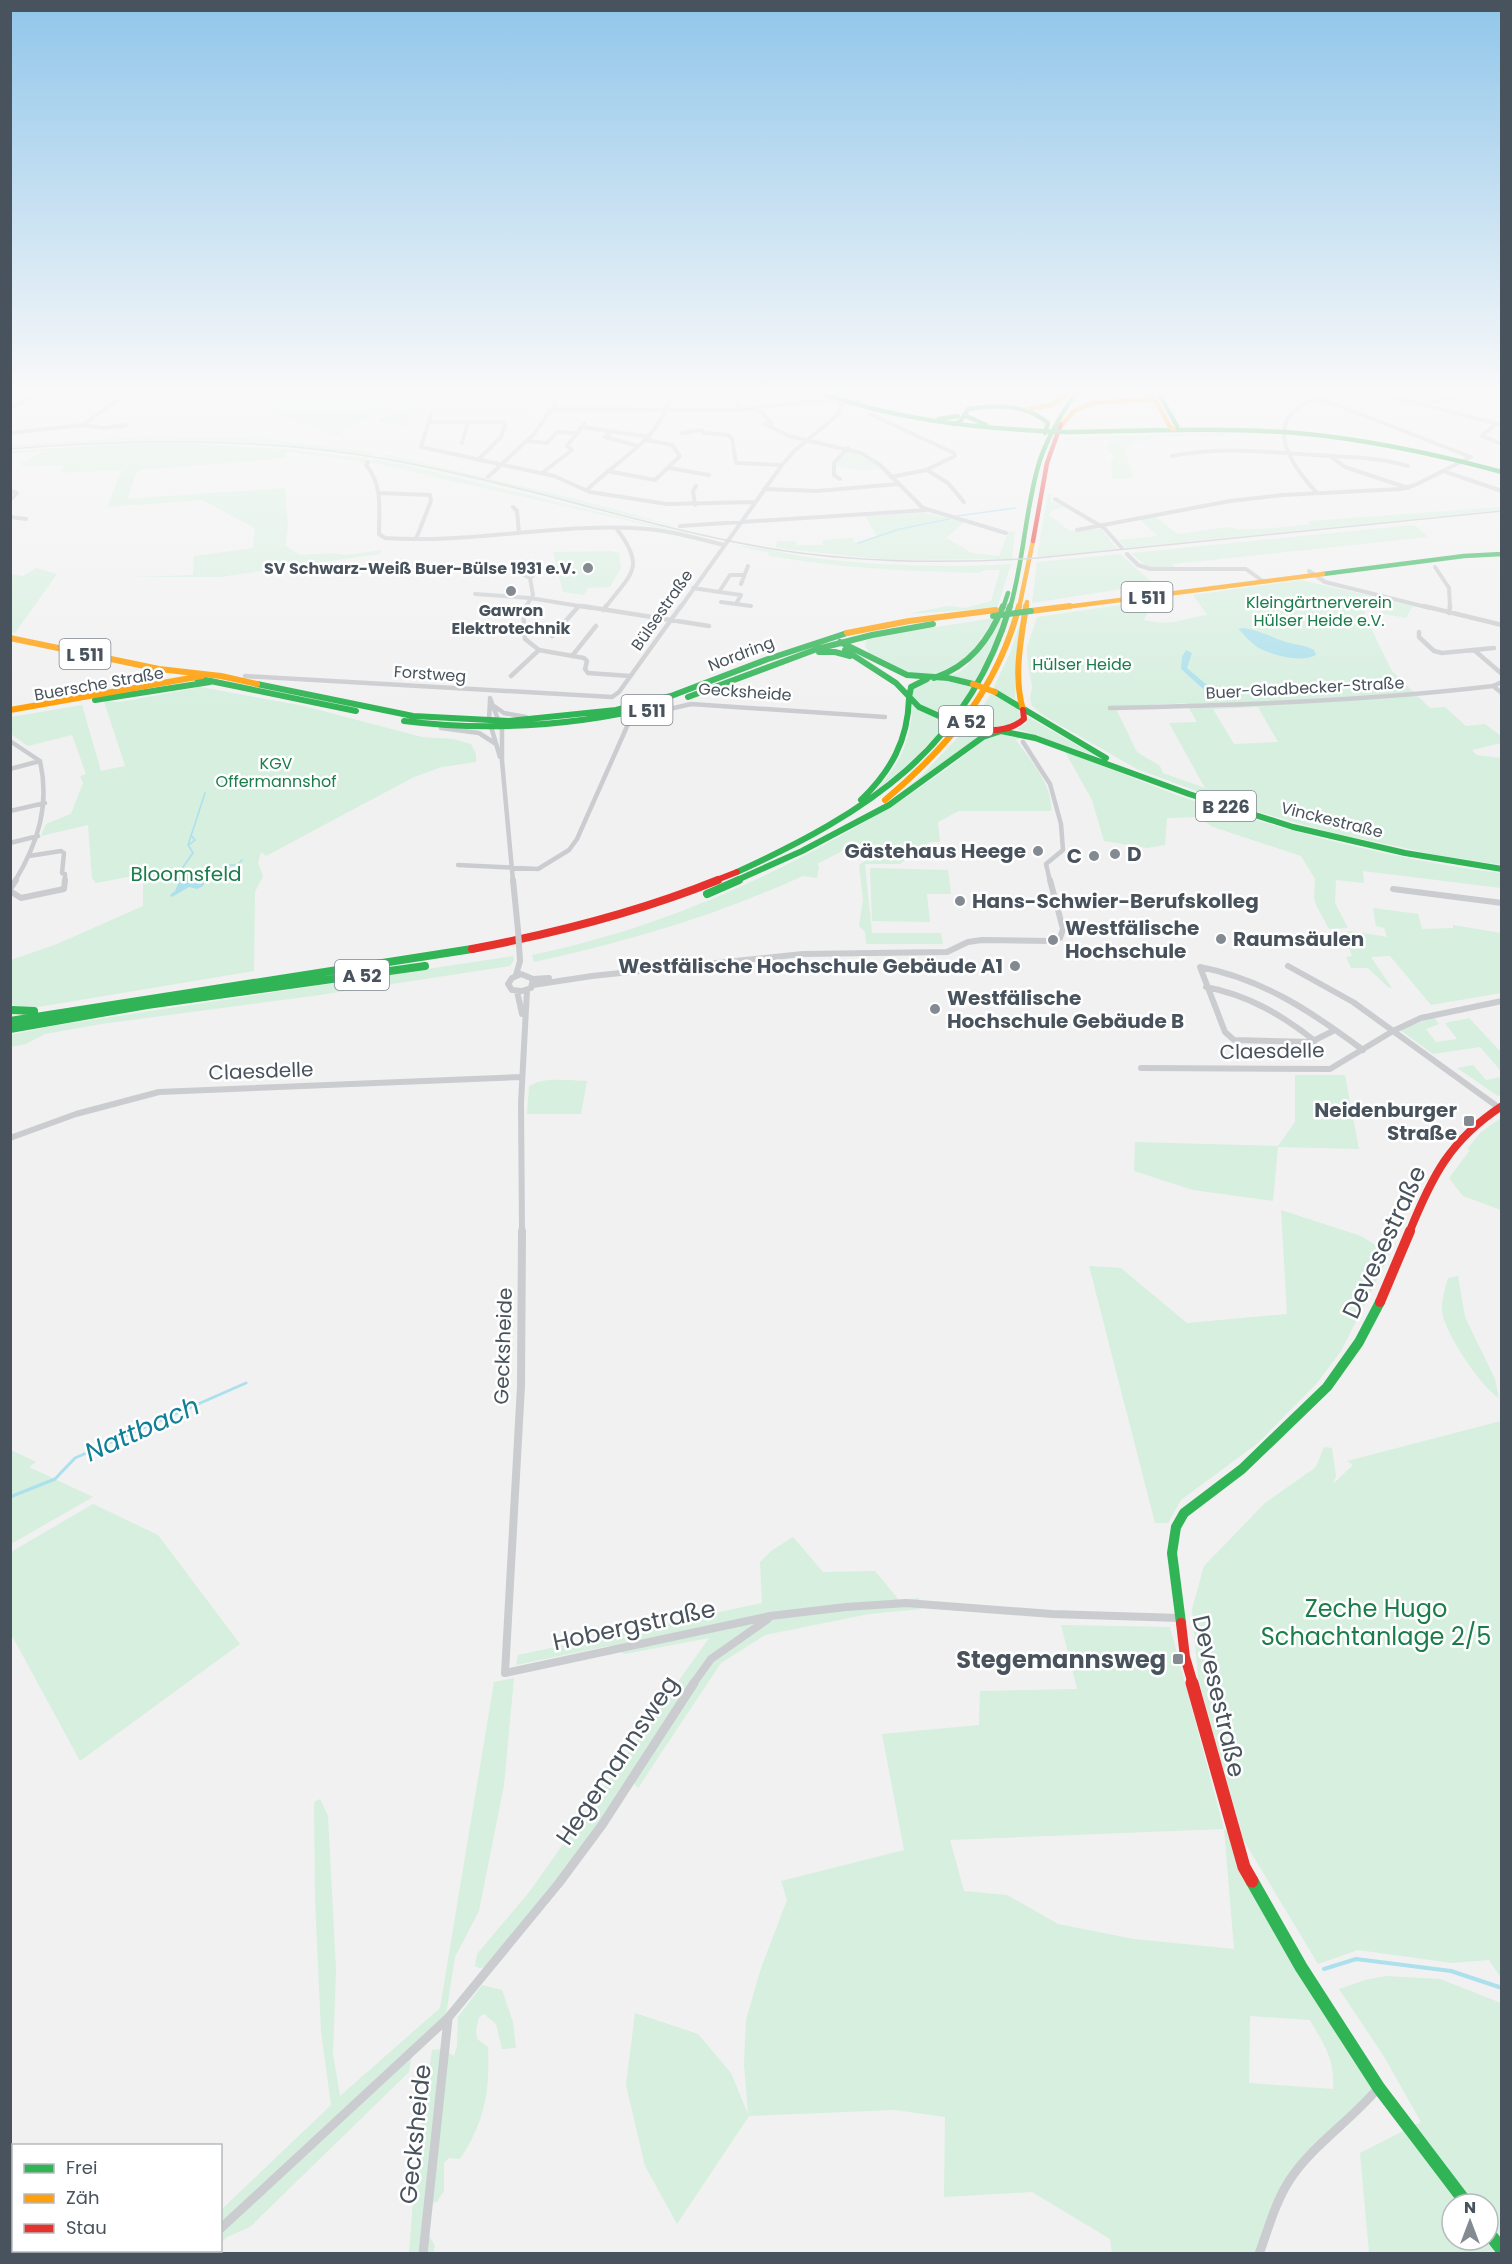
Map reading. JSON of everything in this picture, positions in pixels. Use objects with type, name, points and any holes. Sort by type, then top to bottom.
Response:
[{"type":"main road","name":"A 52","points":[[10,1029],[147,1005],[424,967],[551,942],[633,920],[756,874],[879,804],[947,745],[971,715],[989,687],[1007,646],[1017,615],[1031,500]]},
{"type":"main road","name":"A 52","points":[[1025,555],[1038,500]]},
{"type":"main road","name":"Nordring","points":[[234,682],[413,716],[499,720],[587,714],[651,702],[891,623],[1031,609],[1313,574],[1474,550],[1502,549]]},
{"type":"main road","name":"Nordring","points":[[1313,574],[1333,580],[1464,556],[1502,554]]},
{"type":"main road","points":[[831,830],[881,781],[894,762],[905,742],[909,721],[909,689],[913,685],[957,671],[986,638],[1006,602],[1025,555]]},
{"type":"main road","points":[[831,830],[889,805],[983,737],[1020,724],[1024,718],[1017,695],[1017,669],[1030,577],[1025,555]]},
{"type":"main road","name":"Nordring","points":[[234,682],[435,726],[492,730],[546,728],[626,715],[678,700],[835,641],[994,613]]},
{"type":"main road","points":[[872,635],[864,645],[873,659]]},
{"type":"main road","name":"L 511","points":[[10,639],[193,677],[234,682]]},
{"type":"main road","name":"B 226","points":[[835,641],[908,675],[953,679],[995,692],[1010,699],[1023,710]]},
{"type":"main road","name":"B 226","points":[[835,641],[896,683],[909,698],[925,710],[970,727],[1001,731]]},
{"type":"main road","points":[[794,657],[830,652],[858,659]]},
{"type":"main road","points":[[156,683],[164,679],[162,671]]},
{"type":"main road","name":"Buersche Straße","points":[[10,715],[193,677]]},
{"type":"main road","name":"Buersche Straße","points":[[10,710],[193,677],[218,679]]},
{"type":"main road","name":"Vinckestraße","points":[[1023,710],[1126,770]]},
{"type":"main road","name":"Vinckestraße","points":[[1001,731],[1024,734],[1211,801],[1316,833],[1405,853],[1502,869]]},
{"type":"main road","name":"A 52","points":[[10,1021],[82,1007],[423,959],[538,938],[633,912],[703,888],[831,830]]},
{"type":"main road","points":[[12,1010],[32,1011],[82,1007]]},
{"type":"main road","name":"Devesestraße","points":[[1458,2192],[1379,2088],[1301,1967],[1244,1867],[1185,1657],[1172,1553],[1176,1527],[1184,1513],[1242,1469],[1327,1387],[1359,1342],[1382,1298],[1428,1190],[1445,1158],[1475,1124],[1500,1106]]},
{"type":"street","points":[[379,500],[379,536],[389,539],[448,539],[616,528],[649,529],[724,544]]},
{"type":"street","points":[[416,539],[431,500]]},
{"type":"street","points":[[631,500],[695,505],[755,502]]},
{"type":"street","points":[[694,500],[695,505]]},
{"type":"street","points":[[916,500],[928,510]]},
{"type":"street","points":[[1056,500],[1099,526],[1122,548]]},
{"type":"street","points":[[1077,530],[1224,502],[1248,500]]},
{"type":"street","name":"Bülsestraße","points":[[612,697],[630,676],[755,502]]},
{"type":"street","points":[[513,507],[517,511],[519,533]]},
{"type":"street","points":[[680,526],[928,510],[1006,532]]},
{"type":"street","points":[[10,518],[26,519]]},
{"type":"street","points":[[603,610],[627,578],[633,566],[634,556],[616,528]]},
{"type":"street","name":"Nordring","points":[[1126,554],[1138,565],[1150,569],[1246,569],[1262,580]]},
{"type":"street","points":[[743,575],[748,567]]},
{"type":"street","points":[[1435,567],[1450,587],[1452,603],[1449,613]]},
{"type":"street","points":[[530,578],[540,569]]},
{"type":"street","points":[[515,571],[530,578]]},
{"type":"street","points":[[719,592],[730,575],[743,575]]},
{"type":"street","points":[[736,604],[746,576],[743,575]]},
{"type":"street","points":[[530,578],[533,595],[523,611],[525,639],[539,650],[572,656],[596,626]]},
{"type":"street","points":[[1333,580],[1449,613],[1502,625]]},
{"type":"street","points":[[693,588],[741,595]]},
{"type":"street","points":[[475,594],[530,598],[709,626]]},
{"type":"street","points":[[721,602],[751,606]]},
{"type":"street","points":[[552,636],[579,606]]},
{"type":"street","points":[[1419,632],[1419,637],[1434,651],[1440,653],[1494,648]]},
{"type":"street","points":[[511,676],[519,666],[529,662],[539,650]]},
{"type":"street","points":[[1474,650],[1502,674]]},
{"type":"street","name":"Bülsestraße","points":[[572,656],[586,659],[585,669],[588,674],[630,676]]},
{"type":"street","name":"Forstweg","points":[[245,676],[612,697]]},
{"type":"street","name":"Buer-Gladbecker-Straße","points":[[1110,708],[1229,705],[1416,695],[1493,686],[1502,682]]},
{"type":"street","points":[[1493,686],[1502,693]]},
{"type":"street","points":[[492,690],[489,720],[502,761]]},
{"type":"street","points":[[490,698],[502,730],[502,761],[520,961],[526,975],[533,982]]},
{"type":"street","name":"Gecksheide","points":[[458,865],[513,868],[545,866],[569,850],[577,839],[629,722],[635,717],[684,704],[885,717]]},
{"type":"street","points":[[494,705],[504,713],[538,719]]},
{"type":"street","name":"Nordring","points":[[435,726],[479,733],[496,744]]},
{"type":"street","points":[[10,741],[40,761],[44,776],[45,803],[38,836],[10,890],[21,898],[64,889],[65,874],[62,873],[64,853],[61,851],[29,856]]},
{"type":"street","points":[[520,961],[516,975],[508,984],[512,990],[517,991],[526,990],[533,982],[803,954],[947,952],[958,950],[972,941],[1051,941],[1063,935],[1063,929],[1046,864],[1059,854],[1064,846],[1057,809],[1047,776],[1023,742]]},
{"type":"street","points":[[10,769],[40,761]]},
{"type":"street","points":[[10,811],[45,803]]},
{"type":"street","points":[[10,843],[38,836]]},
{"type":"street","points":[[1393,889],[1502,903]]},
{"type":"street","points":[[1288,966],[1353,1002],[1500,1106]]},
{"type":"street","points":[[1335,1030],[1315,1041],[1234,1040],[1226,1035],[1200,967],[1243,978],[1290,998],[1335,1030],[1363,1050]]},
{"type":"street","points":[[516,975],[526,975]]},
{"type":"street","points":[[1206,987],[1229,992],[1263,1005],[1315,1041]]},
{"type":"street","name":"Gecksheide","points":[[505,1673],[518,1436],[523,1291],[520,1077],[526,990]]},
{"type":"street","name":"Gecksheide","points":[[517,991],[524,1020]]},
{"type":"street","name":"Claesdelle","points":[[1141,1068],[1324,1069],[1336,1066],[1393,1031],[1421,1018],[1502,1001]]},
{"type":"street","name":"Claesdelle","points":[[10,1138],[76,1114],[159,1092],[520,1077]]},
{"type":"street","name":"Hegemannsweg","points":[[222,2227],[448,2018],[552,1892],[602,1825],[683,1698],[711,1659],[771,1617],[846,1607],[906,1603],[1052,1614],[1180,1618]]},
{"type":"street","name":"Hobergstraße","points":[[505,1673],[689,1632],[771,1617]]},
{"type":"street","name":"Gecksheide","points":[[423,2253],[448,2018]]},
{"type":"street","points":[[1259,2253],[1289,2182],[1322,2142],[1363,2108],[1379,2088]]},
{"type":"green space","points":[[110,500],[286,500],[288,527],[285,545],[299,555],[334,553],[345,555],[382,550],[379,554],[220,577],[130,577],[193,575],[194,556],[253,548],[255,528],[202,500],[107,507]]},
{"type":"green space","points":[[535,500],[548,500],[722,542]]},
{"type":"green space","points":[[561,500],[578,500],[682,528]]},
{"type":"green space","points":[[1047,500],[1066,506],[1050,511],[1049,515],[1070,531],[1101,529],[1117,549],[1037,557]]},
{"type":"green space","points":[[1501,507],[1501,510],[1126,548],[1119,540],[1158,536],[1139,519],[1155,516],[1177,534],[1230,527],[1236,529],[1268,528],[1310,524],[1308,521]]},
{"type":"green space","points":[[926,513],[964,522],[946,538],[972,553],[999,556],[1009,531],[1015,532],[1012,559],[889,560],[776,548],[777,541],[796,541],[796,545],[823,545],[823,540],[852,538],[855,543],[877,537],[865,516]]},
{"type":"green space","points":[[1414,525],[1428,537],[1173,564],[1175,568],[1147,567],[1131,553]]},
{"type":"green space","points":[[738,546],[811,558],[868,563],[916,566],[1011,564],[997,608],[907,614],[948,606],[965,608],[991,601],[1000,570],[984,570],[979,573],[847,566],[769,556],[769,553]]},
{"type":"green space","points":[[611,551],[619,553],[621,568],[610,587],[588,588],[584,595],[563,592],[553,552]]},
{"type":"green space","points":[[1120,554],[1154,584],[1032,603],[1037,562]]},
{"type":"green space","points":[[36,568],[57,574],[15,633],[11,632],[11,574],[23,576]]},
{"type":"green space","points":[[1301,580],[1375,597],[1364,614],[1392,671],[1430,708],[1445,707],[1466,726],[1485,724],[1501,736],[1501,743],[1472,750],[1477,755],[1501,758],[1501,865],[1437,855],[1329,832],[1234,805],[1137,769],[1046,717],[1032,706],[1027,647],[1037,617],[1142,602],[1147,614],[1144,620],[1170,623],[1207,615],[1193,595]],"holes":[[[1186,703],[1197,722],[1169,723],[1205,788],[1163,773],[1160,766],[1137,752],[1115,707]],[[1258,707],[1278,742],[1234,744],[1213,709]]]},
{"type":"green space","points":[[1389,601],[1413,606],[1406,618],[1379,613]]},
{"type":"green space","points":[[1003,617],[986,663],[975,683],[948,677],[967,666]]},
{"type":"green space","points":[[1022,617],[1017,654],[1015,699],[993,689],[1010,653]]},
{"type":"green space","points":[[994,618],[980,641],[964,660],[954,668],[931,676],[917,675],[898,669],[869,653],[865,646],[866,641],[872,637]]},
{"type":"green space","points":[[935,679],[973,687],[951,719],[922,707],[913,697],[912,689],[923,682]]},
{"type":"green space","points":[[201,687],[304,706],[422,737],[454,739],[471,744],[476,754],[476,762],[442,767],[414,777],[266,856],[261,852],[258,863],[263,876],[255,892],[254,971],[26,1009],[11,1004],[11,960],[57,944],[143,906],[143,874],[96,883],[92,878],[88,825],[41,836],[46,824],[71,814],[83,783],[80,776],[86,774],[72,735],[28,746],[11,734],[11,717],[82,705],[101,771],[125,766],[104,701],[120,702]]},
{"type":"green space","points":[[991,694],[1010,702],[1020,712],[1021,717],[1004,728],[970,725]]},
{"type":"green space","points":[[912,705],[948,724],[909,764],[874,792],[883,783],[902,753],[909,730]]},
{"type":"green space","points":[[1028,717],[1096,756],[1017,729],[1026,723]]},
{"type":"green space","points":[[966,729],[987,733],[899,794],[921,776]]},
{"type":"green space","points":[[998,733],[1025,736],[1016,740],[1045,783],[1051,801],[1051,811],[959,811],[938,822],[940,842],[930,842],[900,864],[865,864],[872,933],[941,933],[943,944],[866,944],[865,932],[859,926],[863,900],[859,865],[866,860],[864,849],[850,847],[817,864],[819,866],[817,878],[803,876],[738,903],[671,926],[603,946],[534,962],[532,955],[625,931],[670,915],[714,898],[801,857],[903,799],[980,743]]},
{"type":"green space","points":[[1064,750],[1182,797],[1291,830],[1395,856],[1501,873],[1501,888],[1363,871],[1364,883],[1336,880],[1335,903],[1348,928],[1329,929],[1314,898],[1315,879],[1301,856],[1213,827],[1198,817],[1167,818],[1165,845],[1147,848],[1104,841],[1092,800]]},
{"type":"green space","points":[[870,868],[948,870],[951,894],[927,894],[930,922],[872,921]]},
{"type":"green space","points":[[1373,908],[1418,914],[1422,929],[1453,928],[1453,925],[1501,933],[1501,993],[1431,1005],[1390,956],[1371,957],[1392,988],[1368,968],[1351,968],[1346,957],[1352,956],[1347,943],[1324,941],[1351,931],[1387,937],[1384,928],[1376,926]]},
{"type":"green space","points":[[513,956],[514,960],[510,966],[320,995],[101,1024],[45,1034],[26,1044],[11,1047],[10,1035],[52,1026]]},
{"type":"green space","points":[[1434,1017],[1439,1024],[1426,1029],[1436,1042],[1457,1039],[1445,1023],[1469,1018],[1501,1052],[1501,1071],[1480,1047],[1433,1054],[1400,1030]]},
{"type":"green space","points":[[1473,1065],[1486,1080],[1501,1077],[1501,1095],[1498,1096],[1457,1068]]},
{"type":"green space","points":[[1295,1075],[1345,1075],[1359,1149],[1278,1147],[1273,1201],[1193,1190],[1134,1171],[1135,1142],[1278,1146],[1295,1122]]},
{"type":"green space","points":[[548,1080],[587,1081],[581,1114],[527,1114],[529,1087],[534,1084]]},
{"type":"green space","points":[[1501,1118],[1501,1210],[1463,1196],[1449,1178],[1481,1132]]},
{"type":"green space","points":[[1281,1210],[1361,1236],[1390,1254],[1341,1351],[1317,1383],[1258,1443],[1181,1500],[1168,1523],[1155,1523],[1089,1266],[1121,1268],[1187,1323],[1287,1314]]},
{"type":"green space","points":[[1458,1276],[1465,1317],[1495,1379],[1499,1398],[1483,1384],[1466,1361],[1446,1325],[1442,1301],[1448,1278]]},
{"type":"green space","name":"Zeche Hugo Schachtanlage 2/5","points":[[1501,1421],[1501,1978],[1489,1960],[1452,1963],[1358,1950],[1318,1964],[1244,1841],[1198,1678],[1192,1609],[1204,1566],[1265,1503],[1316,1467],[1324,1447],[1332,1448],[1336,1476],[1333,1484],[1353,1465],[1347,1461]]},
{"type":"green space","points":[[11,1450],[36,1462],[29,1467],[93,1497],[11,1544]]},
{"type":"green space","points":[[93,1504],[158,1535],[240,1644],[80,1761],[11,1634],[11,1552]]},
{"type":"green space","points":[[793,1537],[823,1572],[875,1571],[899,1600],[919,1598],[921,1609],[869,1614],[765,1635],[721,1663],[638,1788],[629,1778],[590,1837],[488,1967],[475,1966],[477,1954],[530,1891],[709,1638],[625,1654],[608,1646],[516,1665],[518,1655],[762,1603],[760,1562],[771,1551]]},
{"type":"green space","points":[[1061,1625],[1170,1627],[1224,1829],[1229,1833],[1379,2088],[1289,2182],[1259,2253],[1112,2254],[1110,2239],[1032,2192],[944,2197],[945,2117],[895,2110],[749,2116],[677,2224],[645,2166],[626,2085],[635,2013],[698,2034],[731,2073],[748,2114],[744,2064],[746,2020],[761,1968],[787,1900],[781,1881],[904,1850],[882,1734],[979,1725],[980,1691],[1077,1689]],"holes":[[[1224,1829],[1234,1949],[1134,1939],[1058,1924],[1007,1895],[964,1891],[950,1840]],[[1250,2016],[1310,2020],[1330,2061],[1333,2089],[1249,2083]]]},
{"type":"green space","points":[[514,1678],[504,1785],[479,1911],[455,1957],[446,2015],[414,2044],[409,2072],[250,2227],[227,2237],[222,2242],[222,2209],[331,2105],[321,2032],[315,1899],[314,1802],[320,1799],[328,1816],[336,1970],[333,2054],[340,2096],[440,2008],[494,1682]]},
{"type":"green space","points":[[1386,1976],[1440,1979],[1501,2003],[1501,2253],[1369,2253],[1360,2153],[1421,2122],[1383,2055],[1339,1989]]},
{"type":"green space","points":[[482,1985],[502,1990],[513,2022],[516,2048],[502,2049],[496,2024],[484,2014],[479,2017],[476,2030],[477,2039],[488,2047],[487,2092],[480,2119],[460,2159],[449,2158],[444,2163],[444,2191],[437,2202],[425,2204],[423,2224],[435,2246],[433,2253],[409,2254],[416,2161],[432,2050],[442,2049],[454,2056],[457,2046],[458,2017]]},
{"type":"water","points":[[1243,628],[1307,647],[1314,650],[1316,655],[1288,658],[1272,654],[1253,644],[1238,629]]},
{"type":"water","points":[[1186,650],[1192,653],[1187,668],[1215,692],[1221,694],[1221,697],[1211,696],[1181,669],[1182,657]]},
{"type":"water","points":[[183,873],[210,873],[203,886],[197,889],[189,887],[172,897],[170,895],[175,891]]},
{"type":"waterway","points":[[957,516],[1015,508]]},
{"type":"waterway","points":[[858,543],[900,529],[949,519]]},
{"type":"waterway","points":[[191,835],[205,793]]},
{"type":"waterway","points":[[184,873],[183,867],[193,853],[188,845],[191,835]]},
{"type":"waterway","points":[[189,845],[195,840],[191,835]]},
{"type":"waterway","points":[[205,880],[221,872],[227,865],[237,865],[242,860]]},
{"type":"waterway","name":"Nattbach","points":[[10,1497],[55,1479],[75,1458],[246,1383]]},
{"type":"waterway","points":[[1324,1969],[1356,1959],[1451,1971],[1502,1988]]},
{"type":"railway","points":[[563,500],[667,527],[761,547],[830,556],[899,561],[1037,558],[1502,511]]},
{"type":"traffic: fast","points":[[737,872],[786,850],[832,825],[875,797],[914,764],[949,728],[978,687],[1000,640],[1016,587],[1031,500]]},
{"type":"traffic: fast","points":[[1323,574],[1464,556],[1502,554]]},
{"type":"traffic: fast","points":[[934,678],[961,666],[972,657],[990,634],[1008,593]]},
{"type":"traffic: fast","points":[[993,616],[1031,611]]},
{"type":"traffic: fast","points":[[688,697],[817,649],[872,635],[933,624]]},
{"type":"traffic: fast","points":[[257,684],[413,716],[509,721],[616,710],[671,696],[768,659],[847,633]]},
{"type":"traffic: fast","points":[[840,642],[907,675],[948,678],[973,684]]},
{"type":"traffic: fast","points":[[845,650],[896,683],[919,707],[948,720]]},
{"type":"traffic: fast","points":[[819,652],[835,652],[850,656]]},
{"type":"traffic: fast","points":[[196,678],[356,711]]},
{"type":"traffic: fast","points":[[909,698],[911,687],[927,679]]},
{"type":"traffic: fast","points":[[95,700],[210,682]]},
{"type":"traffic: fast","points":[[995,692],[1106,758]]},
{"type":"traffic: fast","points":[[861,800],[882,778],[897,755],[906,728],[909,698]]},
{"type":"traffic: fast","points":[[404,721],[469,728],[533,727],[597,719],[661,705]]},
{"type":"traffic: fast","points":[[948,720],[970,727]]},
{"type":"traffic: fast","points":[[1001,731],[1035,738],[1189,794],[1293,827],[1405,853],[1502,869]]},
{"type":"traffic: fast","points":[[707,894],[802,851],[889,805],[983,737],[1001,731]]},
{"type":"traffic: fast","points":[[10,1021],[472,949]]},
{"type":"traffic: fast","points":[[10,1029],[147,1005],[425,966]]},
{"type":"traffic: fast","points":[[12,1010],[34,1011]]},
{"type":"traffic: fast","points":[[1181,1623],[1172,1553],[1176,1527],[1184,1513],[1242,1469],[1327,1387],[1359,1342],[1380,1302]]},
{"type":"traffic: fast","points":[[1252,1881],[1301,1967],[1379,2088],[1458,2192]]},
{"type":"traffic: slow","points":[[885,800],[941,749],[973,710],[986,689],[998,667],[1012,631],[1033,541]]},
{"type":"traffic: slow","points":[[1031,611],[1323,574]]},
{"type":"traffic: slow","points":[[1023,710],[1017,684],[1017,670],[1027,602]]},
{"type":"traffic: slow","points":[[847,633],[909,621],[996,610]]},
{"type":"traffic: slow","points":[[10,638],[159,669],[221,676],[257,684]]},
{"type":"traffic: slow","points":[[10,710],[202,676]]},
{"type":"traffic: slow","points":[[973,684],[995,692]]},
{"type":"traffic: jam","points":[[1033,541],[1040,500]]},
{"type":"traffic: jam","points":[[970,727],[998,731],[1012,728],[1024,719],[1023,710]]},
{"type":"traffic: jam","points":[[472,949],[607,918],[673,897],[737,872]]},
{"type":"traffic: jam","points":[[1380,1302],[1419,1208],[1442,1162],[1475,1124],[1502,1106]]},
{"type":"traffic: jam","points":[[1181,1623],[1185,1657],[1244,1867],[1252,1881]]},
{"type":"place","name":"SV Schwarz-Weiß Buer-Bülse 1931 e.V.","points":[[588,568]]},
{"type":"place","name":"Gawron Elektrotechnik","points":[[511,591]]},
{"type":"place","name":"Gästehaus Heege","points":[[1038,851]]},
{"type":"place","name":"D","points":[[1115,854]]},
{"type":"place","name":"C","points":[[1094,856]]},
{"type":"place","name":"Hans-Schwier-Berufskolleg","points":[[960,901]]},
{"type":"place","name":"Raumsäulen","points":[[1221,939]]},
{"type":"place","name":"Westfälische Hochschule","points":[[1053,940]]},
{"type":"place","name":"Westfälische Hochschule Gebäude A1","points":[[1015,966]]},
{"type":"place","name":"Westfälische Hochschule Gebäude B","points":[[935,1009]]},
{"type":"place","name":"Neidenburger Straße","points":[[1469,1121]]},
{"type":"place","name":"Stegemannsweg","points":[[1178,1659]]},
{"type":"park label","name":"Kleingärtnerverein Hülser Heide e.V.","points":[[1319,611]]},
{"type":"park label","name":"Hülser Heide","points":[[1082,664]]},
{"type":"park label","name":"KGV Offermannshof","points":[[276,772]]},
{"type":"park label","name":"Bloomsfeld","points":[[186,874]]}]
